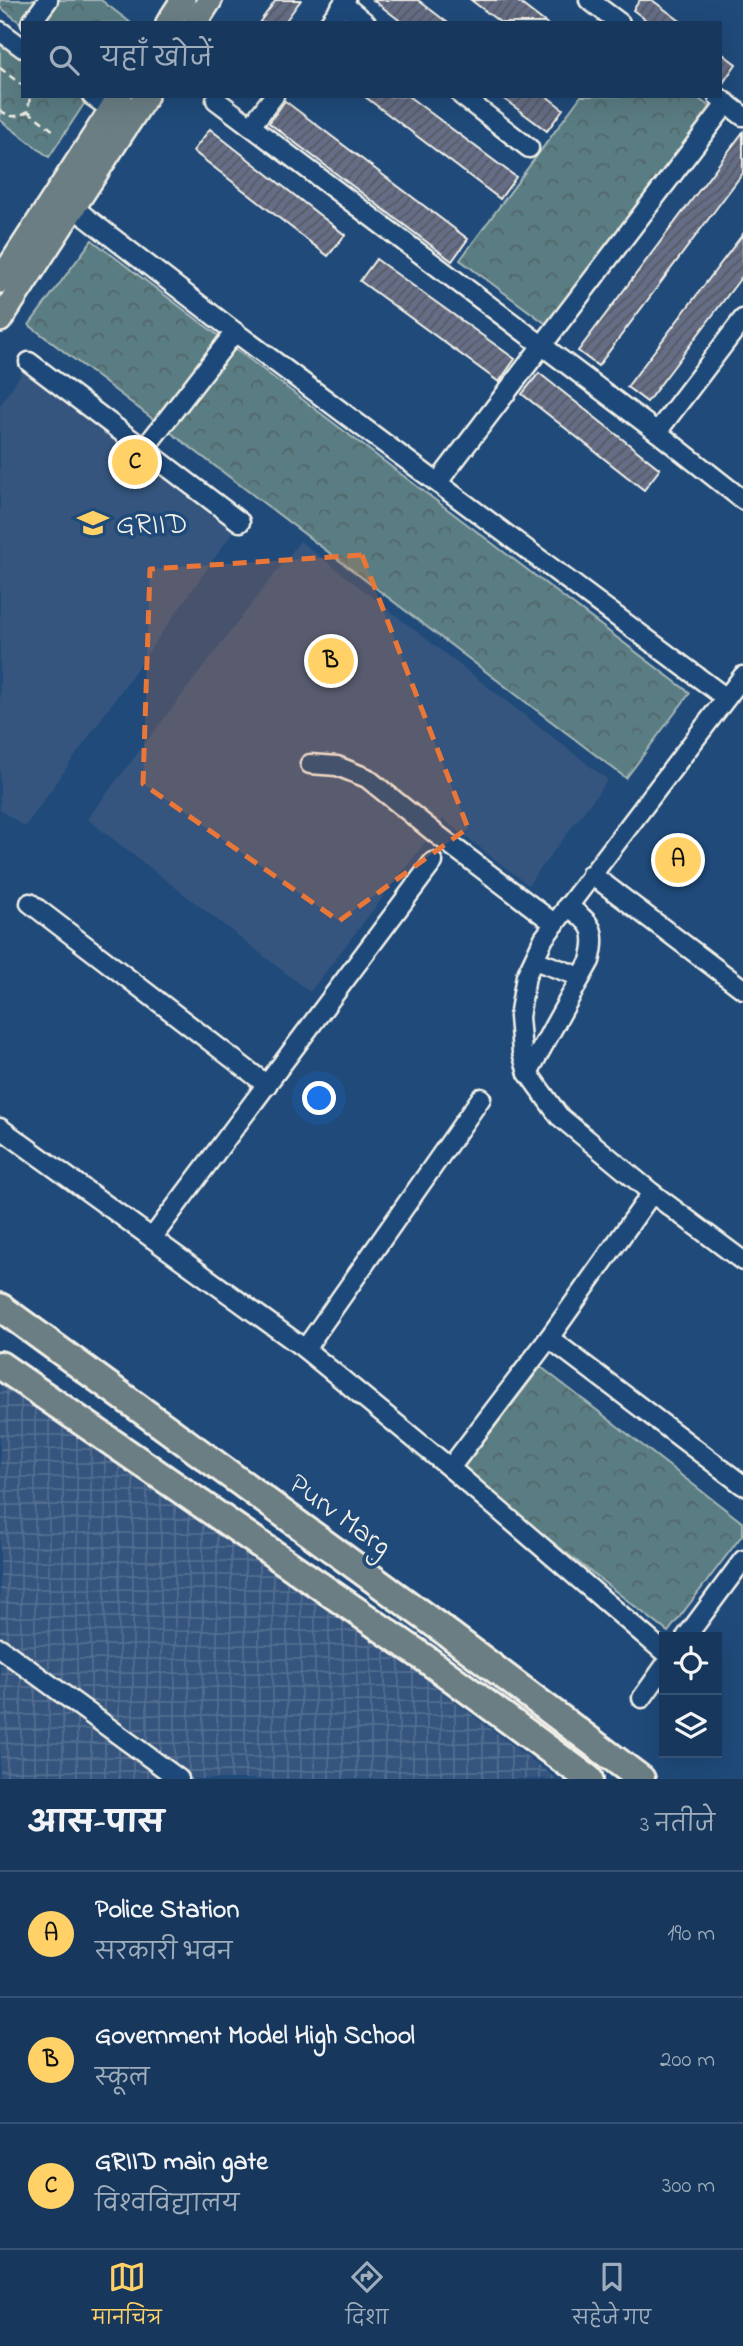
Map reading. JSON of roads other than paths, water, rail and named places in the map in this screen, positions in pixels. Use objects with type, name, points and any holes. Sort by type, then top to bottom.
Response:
[{"type":"highway","name":"Purv Marg","points":[[0,1307],[450,1635],[641,1779]]},
{"type":"highway","points":[[0,1365],[426,1658],[589,1779]]},
{"type":"main road","points":[[169,21],[183,0]]},
{"type":"main road","points":[[196,21],[210,0]]},
{"type":"main road","points":[[0,320],[145,98]]},
{"type":"main road","points":[[0,281],[108,101]]},
{"type":"street","points":[[32,21],[47,0]]},
{"type":"street","points":[[589,0],[617,21]]},
{"type":"street","points":[[330,21],[344,2],[364,21]]},
{"type":"street","points":[[0,32],[20,42]]},
{"type":"street","points":[[251,126],[272,98]]},
{"type":"street","points":[[465,98],[529,148]]},
{"type":"street","points":[[216,100],[657,432],[743,500]]},
{"type":"street","points":[[438,482],[543,346],[722,100],[743,116]]},
{"type":"street","points":[[74,208],[235,332],[726,698]]},
{"type":"street","points":[[657,432],[743,319]]},
{"type":"street","points":[[145,449],[235,332]]},
{"type":"street","points":[[29,362],[240,522]]},
{"type":"street","points":[[743,676],[544,938],[526,976],[519,1017],[522,1052],[528,1073],[559,1116],[652,1193],[743,1261]]},
{"type":"street","points":[[310,764],[337,766],[367,778],[555,924]]},
{"type":"street","points":[[152,1238],[433,862]]},
{"type":"street","points":[[591,874],[743,989]]},
{"type":"street","points":[[30,903],[267,1085]]},
{"type":"street","points":[[528,1073],[582,977],[594,945],[592,927],[585,918],[567,906]]},
{"type":"street","points":[[534,960],[582,977]]},
{"type":"street","points":[[305,1349],[481,1098]]},
{"type":"street","points":[[0,1128],[305,1349],[450,1468],[659,1648]]},
{"type":"street","points":[[450,1468],[549,1338],[652,1193]]},
{"type":"street","points":[[549,1338],[743,1485]]},
{"type":"street","points":[[690,1632],[743,1560]]},
{"type":"street","points":[[0,1648],[179,1779]]},
{"type":"street","points":[[642,1698],[659,1674]]},
{"type":"place","name":"GRIID main gate","points":[[135,462]]},
{"type":"place","name":"GRIID","points":[[93,523]]},
{"type":"place","name":"Government Model High School","points":[[331,661]]},
{"type":"place","name":"Police Station","points":[[678,860]]}]
